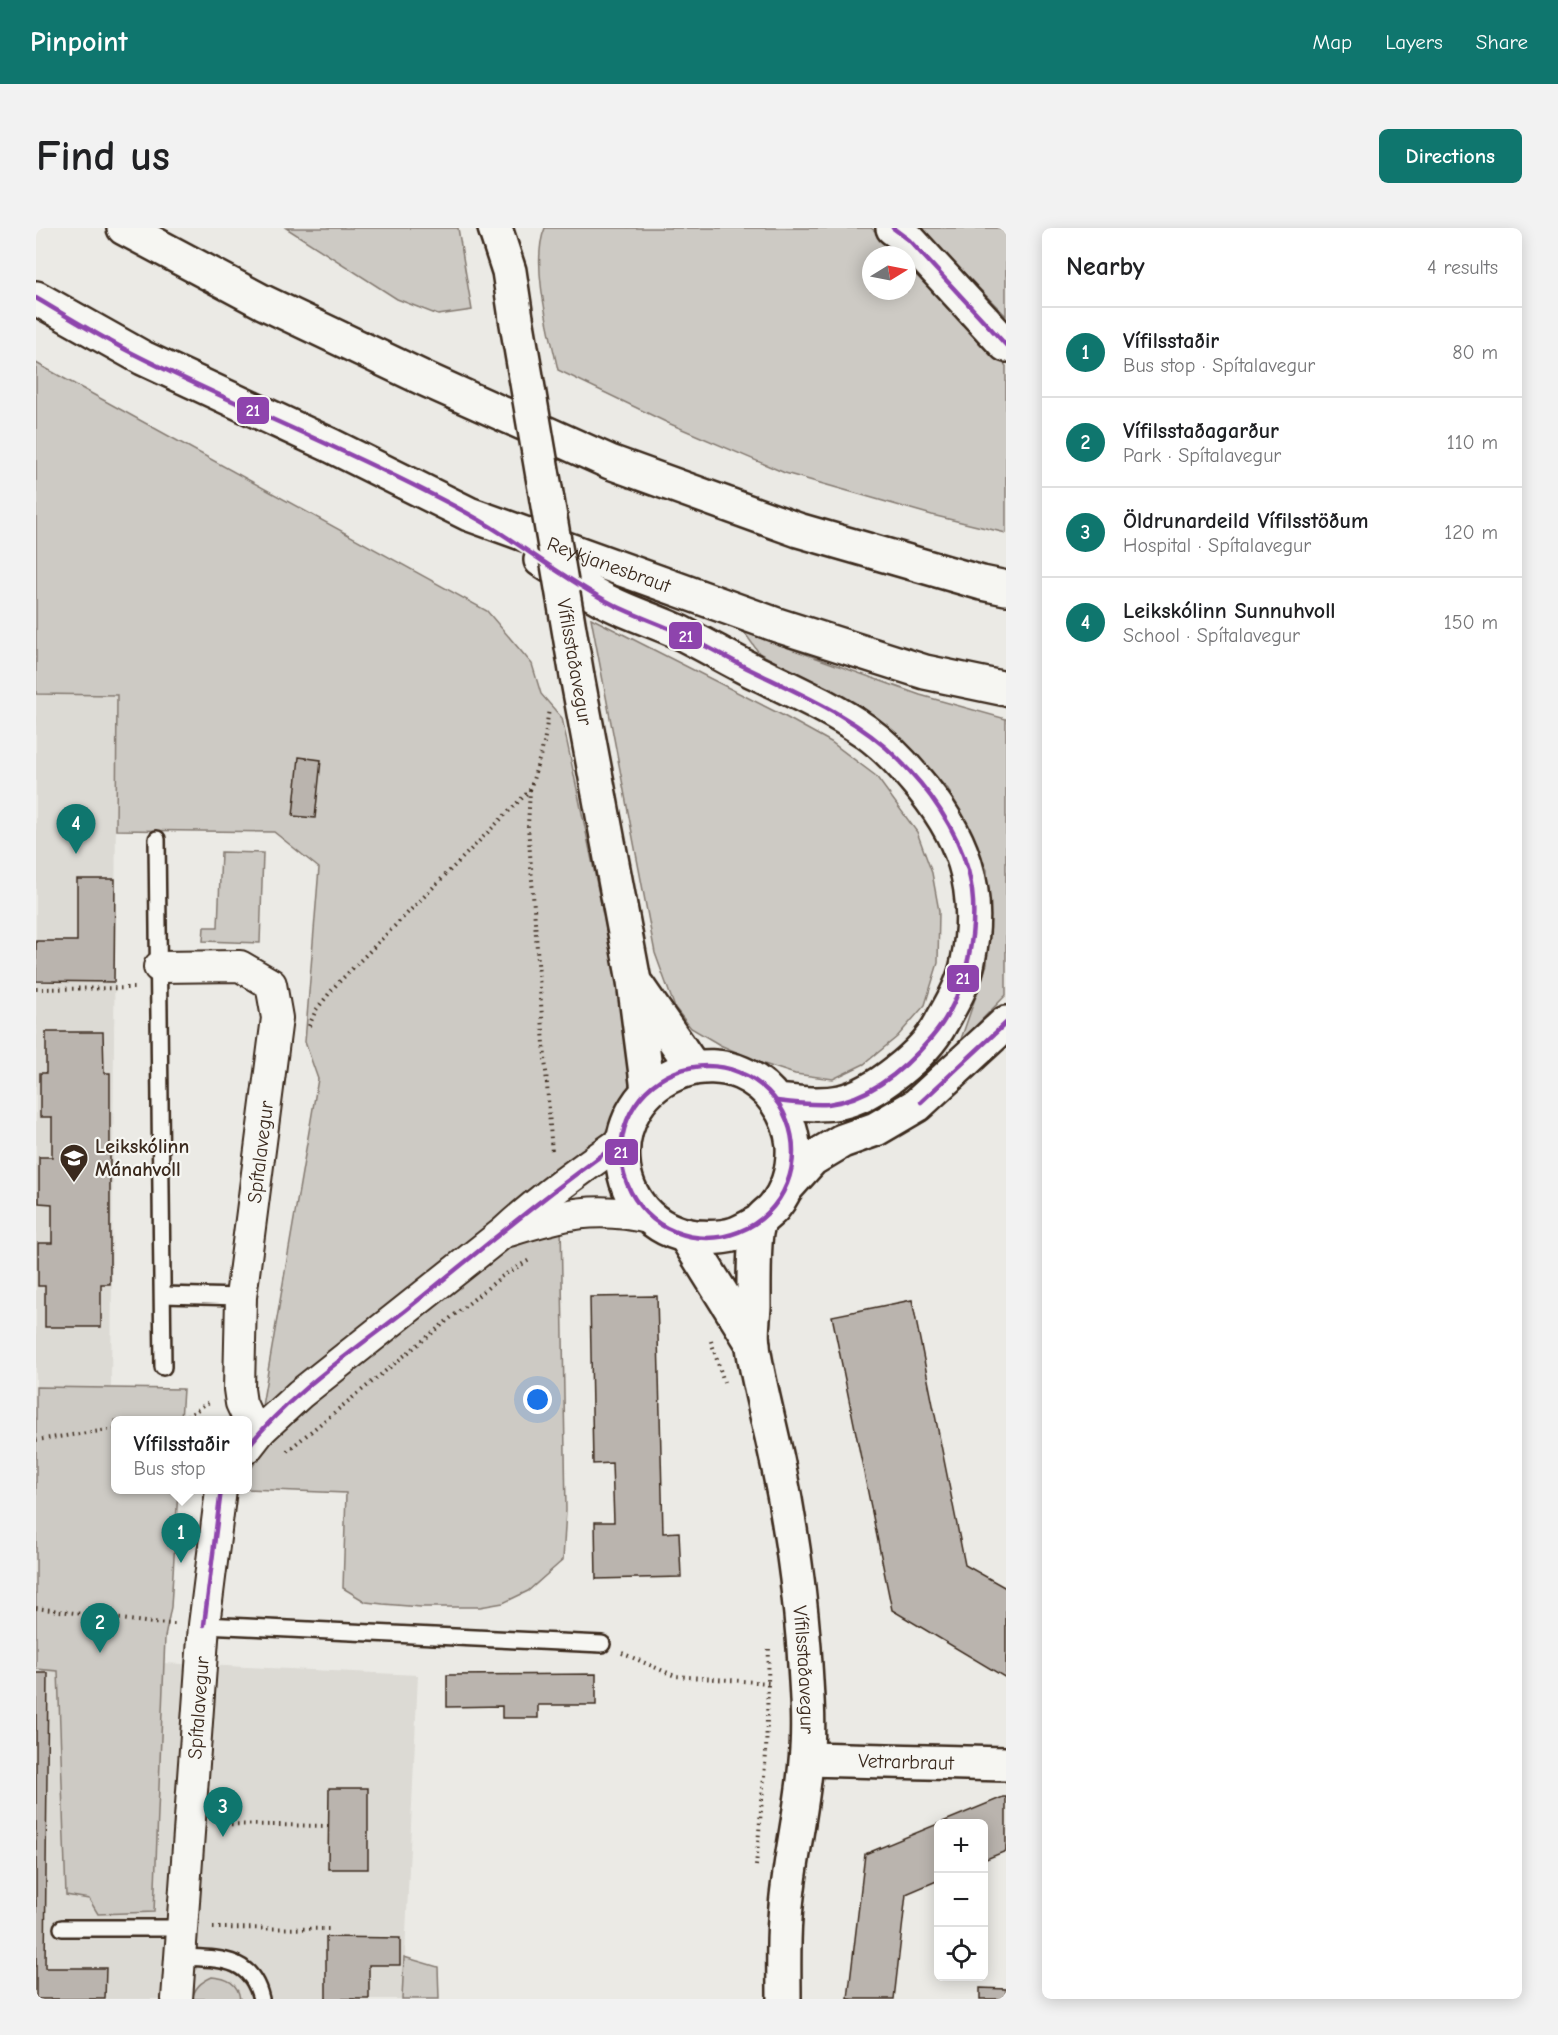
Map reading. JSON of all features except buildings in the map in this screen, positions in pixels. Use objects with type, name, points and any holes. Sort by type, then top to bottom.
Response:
[{"type":"main road","points":[[124,228],[263,302],[424,379],[610,462],[798,530],[981,583],[1006,588]]},
{"type":"main road","name":"Vífilsstaðavegur","points":[[495,228],[509,271],[577,676],[633,981],[648,1090]]},
{"type":"main road","name":"Vífilsstaðavegur","points":[[509,271],[520,228]]},
{"type":"main road","points":[[893,228],[909,240],[1006,345]]},
{"type":"main road","name":"Reykjanesbraut","points":[[36,298],[143,358],[352,456],[469,514],[777,625],[925,672],[1006,689]]},
{"type":"main road","points":[[469,514],[608,602],[677,632],[818,702],[866,732],[902,764],[937,804],[951,828],[968,872],[972,928],[968,962],[960,988],[938,1030],[908,1064],[875,1088],[841,1102],[812,1104],[777,1101]]},
{"type":"main road","name":"Vífilsstaðavegur","points":[[633,981],[693,1067]]},
{"type":"main road","points":[[786,1188],[793,1166],[793,1143],[788,1121],[777,1101],[760,1084],[740,1072],[717,1067],[693,1067],[669,1075],[648,1090],[631,1113],[622,1141],[622,1163],[627,1184],[638,1203],[652,1219],[667,1229],[685,1236],[711,1239],[736,1234],[759,1222],[775,1207],[786,1188],[812,1159],[842,1141],[876,1129],[917,1105],[1006,1023]]},
{"type":"main road","name":"Vífilsstaðavegur","points":[[759,1222],[753,1344],[792,1537],[807,1700],[807,1760],[785,1918],[784,1999]]},
{"type":"main road","name":"Vífilsstaðavegur","points":[[685,1236],[753,1344]]},
{"type":"main road","name":"Vetrarbraut","points":[[807,1760],[1006,1764]]},
{"type":"street","name":"Spítalavegur","points":[[159,977],[240,966],[271,984],[277,1018],[241,1297],[239,1382],[241,1403],[247,1416]]},
{"type":"street","name":"Spítalavegur","points":[[254,1439],[300,1394],[504,1232],[533,1204],[622,1141]]},
{"type":"street","name":"Spítalavegur","points":[[504,1232],[577,1213],[611,1211],[652,1219]]},
{"type":"street","name":"Spítalavegur","points":[[177,1999],[204,1625],[220,1494]]},
{"type":"lane","points":[[157,839],[164,1367]]},
{"type":"lane","points":[[163,1295],[241,1297]]},
{"type":"lane","points":[[204,1625],[602,1644]]},
{"type":"lane","points":[[62,1928],[181,1942],[239,1965],[255,1980],[261,1999]]},
{"type":"path","points":[[550,702],[544,743],[530,790],[528,838],[551,1148],[555,1161]]},
{"type":"path","points":[[307,1031],[316,1010],[336,985],[530,790]]},
{"type":"path","points":[[36,989],[159,977]]},
{"type":"path","points":[[284,1454],[501,1277],[534,1256]]},
{"type":"path","points":[[710,1338],[726,1389]]},
{"type":"path","points":[[188,1416],[239,1382]]},
{"type":"path","points":[[36,1440],[111,1430]]},
{"type":"path","points":[[36,1608],[152,1623],[204,1625]]},
{"type":"path","points":[[756,1868],[766,1754],[769,1683],[768,1635]]},
{"type":"path","points":[[602,1644],[675,1676],[769,1683]]},
{"type":"path","points":[[190,1824],[329,1826]]},
{"type":"path","points":[[181,1942],[333,1929]]},
{"type":"shaded area","points":[[286,228],[458,228],[472,310],[438,315],[397,299]]},
{"type":"shaded area","points":[[545,228],[871,228],[895,246],[862,246],[862,300],[916,300],[916,266],[961,319],[1006,366],[1006,533],[932,515],[785,473],[668,423],[558,370],[540,279],[541,243]]},
{"type":"shaded area","points":[[920,228],[1006,228],[1006,316]]},
{"type":"shaded area","points":[[36,363],[487,611],[532,664],[541,694],[562,718],[606,927],[630,1057],[631,1082],[605,1133],[487,1230],[262,1406],[318,1079],[305,1042],[319,868],[274,832],[116,830],[117,695],[36,694]]},
{"type":"shaded area","points":[[591,618],[831,742],[876,776],[917,832],[932,873],[939,911],[938,963],[925,1005],[897,1037],[864,1064],[833,1079],[795,1074],[761,1063],[720,1045],[691,1028],[675,1008],[655,953]]},
{"type":"shaded area","points":[[744,632],[920,695],[1006,719],[1006,995],[960,1042],[987,964],[987,870],[948,789],[865,710],[759,653]]},
{"type":"shaded area","points":[[36,694],[117,695],[111,1388],[36,1387]]},
{"type":"shaded area","points":[[221,852],[263,853],[260,943],[203,941],[204,927],[218,927]]},
{"type":"shaded area","points":[[561,1222],[566,1510],[563,1560],[528,1591],[503,1603],[480,1607],[421,1607],[366,1602],[343,1588],[346,1493],[252,1489],[252,1467],[271,1440],[491,1251]]},
{"type":"shaded area","points":[[36,1387],[183,1389],[181,1416],[111,1416],[111,1494],[178,1494],[171,1607],[165,1637],[154,1912],[98,1914],[89,1899],[66,1895],[58,1671],[36,1669]]},
{"type":"shaded area","points":[[36,1657],[418,1675],[403,1999],[36,1999]]},
{"type":"shaded area","points":[[404,1957],[438,1967],[439,1999],[402,1999]]},
{"type":"shaded area","points":[[212,1977],[231,1982],[237,1989],[240,1999],[192,1999],[199,1985]]},
{"type":"transit line","name":"21","points":[[893,228],[909,240],[1006,345]]},
{"type":"transit line","name":"21","points":[[36,298],[132,353],[389,473],[464,511],[571,580],[622,609],[693,640],[827,707],[882,744],[898,759],[931,796],[949,824],[968,870],[972,891],[972,935],[962,980],[954,1001],[932,1037],[899,1071],[873,1089],[858,1096],[828,1104],[777,1101]]},
{"type":"transit line","name":"21","points":[[921,1102],[1006,1023]]},
{"type":"transit line","name":"21","points":[[707,1066],[740,1073],[768,1091],[786,1119],[793,1152],[786,1185],[768,1213],[740,1231],[707,1238],[674,1231],[646,1213],[628,1185],[621,1152],[628,1119],[646,1091],[674,1073],[707,1066]]},
{"type":"transit line","name":"21","points":[[252,1442],[282,1410],[322,1374],[406,1310],[539,1202],[622,1141]]},
{"type":"transit line","name":"21","points":[[204,1625],[220,1494]]},
{"type":"place","name":"Leikskólinn Sunnuhvoll","points":[[76,854]]},
{"type":"place","name":"Leikskólinn Mánahvoll","points":[[74,1184]]},
{"type":"place","name":"Vífilsstaðir","points":[[181,1563]]},
{"type":"place","name":"Vífilsstaðagarður","points":[[100,1653]]},
{"type":"place","name":"Öldrunardeild Vífilsstöðum","points":[[223,1837]]}]
